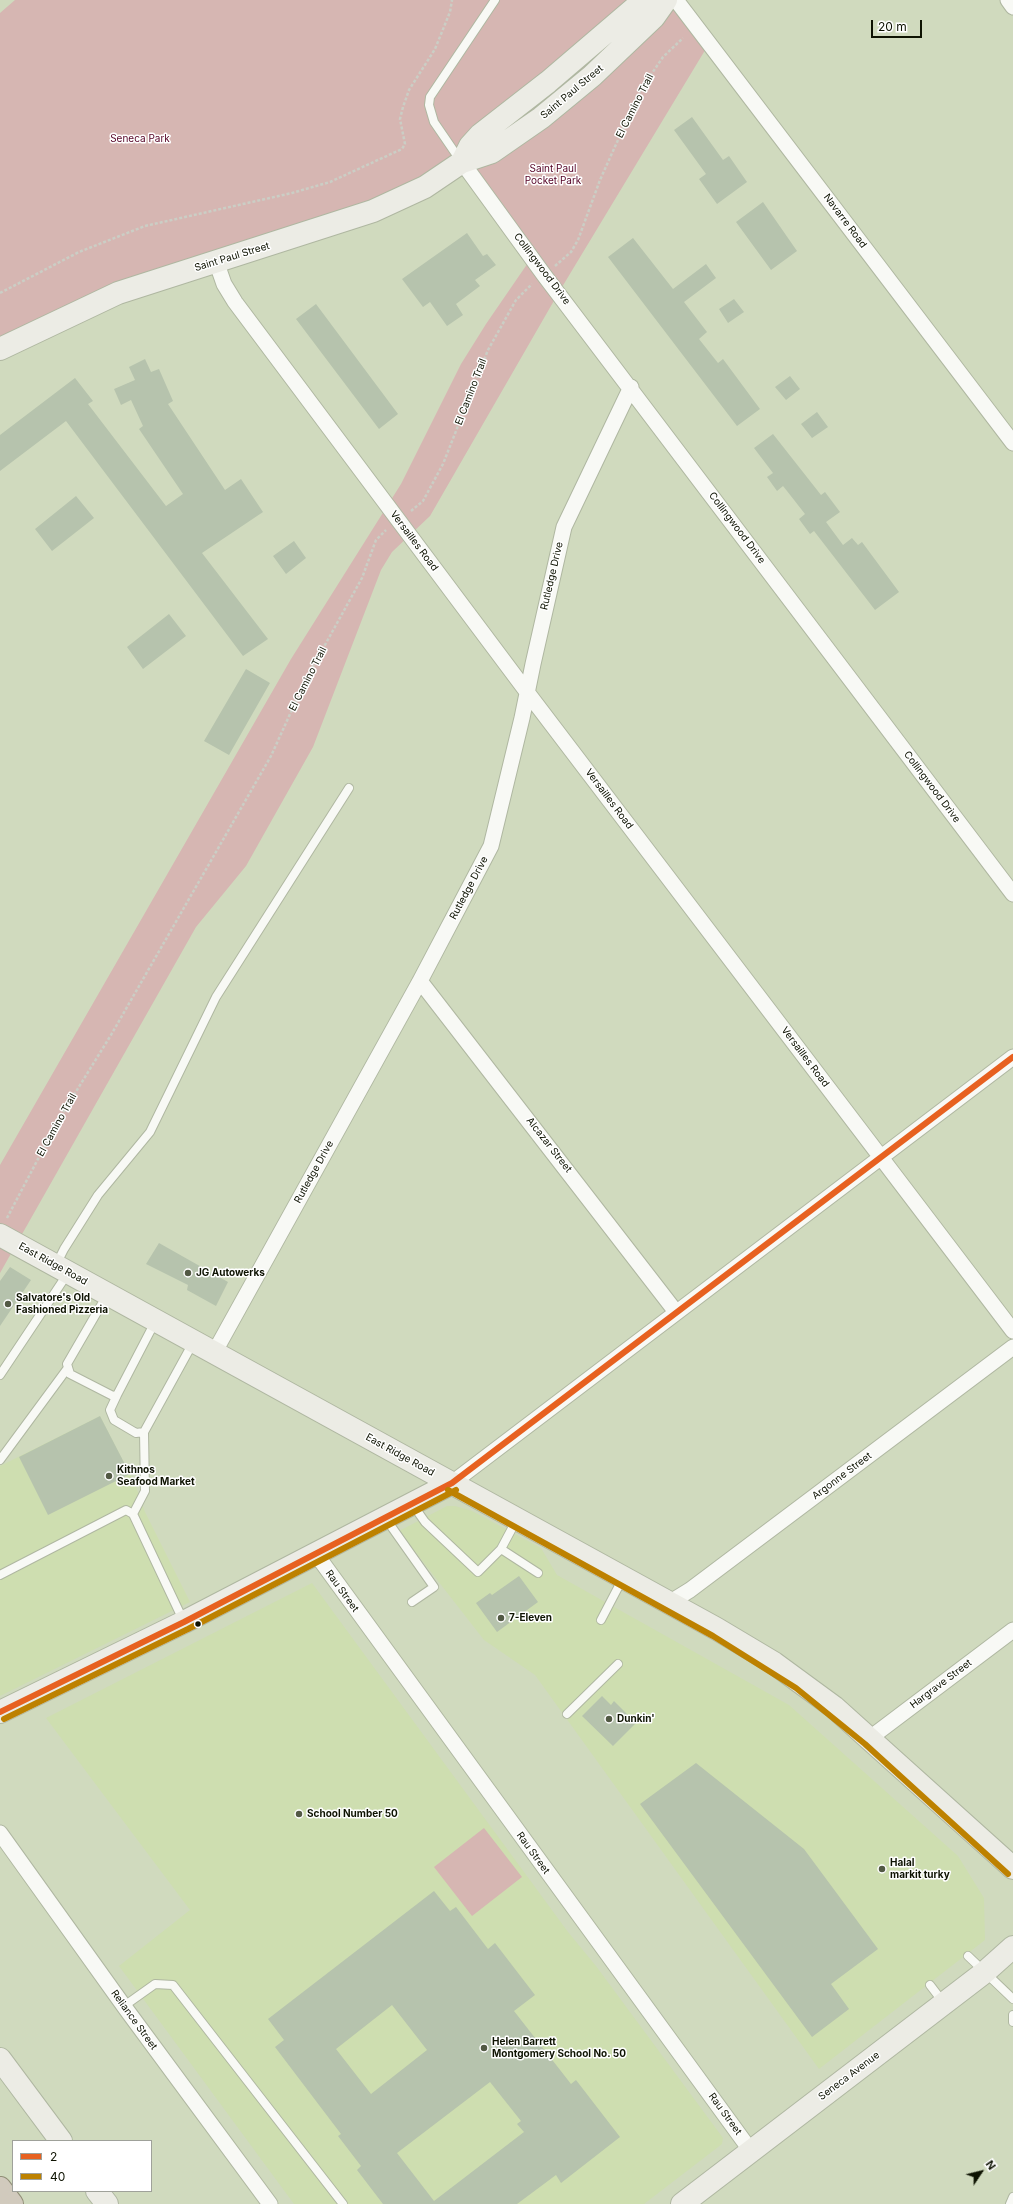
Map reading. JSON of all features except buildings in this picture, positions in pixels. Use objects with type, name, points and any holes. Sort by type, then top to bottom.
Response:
[{"type":"highway","points":[[0,2188],[12,2204]]},
{"type":"main road","name":"Saint Paul Street","points":[[462,162],[470,146],[480,135],[548,82],[644,0]]},
{"type":"main road","name":"Saint Paul Street","points":[[0,349],[118,293],[373,211],[425,187],[462,162],[492,152],[561,102],[654,18],[666,0]]},
{"type":"main road","name":"East Ridge Road","points":[[4,1226],[62,1269],[452,1483],[768,1659],[801,1681],[870,1738],[1013,1868]]},
{"type":"main road","points":[[0,1712],[184,1622],[386,1519],[452,1483]]},
{"type":"main road","name":"Seneca Avenue","points":[[682,2204],[944,2004],[985,1972],[1013,1947]]},
{"type":"main road","points":[[0,2059],[60,2140]]},
{"type":"main road","points":[[99,2192],[107,2204]]},
{"type":"street","name":"Navarre Road","points":[[676,0],[1013,443]]},
{"type":"street","points":[[1008,0],[1013,7]]},
{"type":"street","name":"Collingwood Drive","points":[[462,162],[544,275],[631,387],[1013,894]]},
{"type":"street","name":"Versailles Road","points":[[216,261],[224,284],[235,302],[398,521],[1013,1331]]},
{"type":"street","name":"Rutledge Drive","points":[[214,1353],[420,981],[491,846],[564,527],[631,387]]},
{"type":"street","name":"Alcazar Street","points":[[420,981],[435,997],[676,1312]]},
{"type":"street","points":[[452,1483],[1013,1057]]},
{"type":"street","name":"Argonne Street","points":[[669,1603],[690,1590],[1013,1347]]},
{"type":"street","name":"Rau Street","points":[[316,1554],[751,2151]]},
{"type":"street","name":"Hargrave Street","points":[[870,1738],[1013,1630]]},
{"type":"street","name":"Reliance Street","points":[[0,1834],[124,2006],[270,2204]]},
{"type":"lane","points":[[462,162],[434,122],[429,105],[430,97],[493,2]]},
{"type":"lane","points":[[0,1375],[62,1269],[64,1249],[98,1195],[150,1132],[216,997],[349,788]]},
{"type":"lane","points":[[0,1460],[67,1369],[67,1364],[108,1294]]},
{"type":"lane","points":[[144,1432],[136,1433],[114,1420],[110,1410],[156,1321]]},
{"type":"lane","points":[[133,1514],[145,1491],[144,1432],[194,1341]]},
{"type":"lane","points":[[67,1369],[70,1374],[113,1396],[117,1395]]},
{"type":"lane","points":[[412,1505],[424,1522],[478,1572],[501,1549],[517,1519]]},
{"type":"lane","points":[[0,1575],[126,1510],[133,1514],[184,1622]]},
{"type":"lane","points":[[386,1519],[434,1587],[412,1602]]},
{"type":"lane","points":[[501,1549],[538,1573]]},
{"type":"lane","points":[[601,1620],[623,1578]]},
{"type":"lane","points":[[567,1714],[618,1664]]},
{"type":"lane","points":[[968,1956],[1013,1999]]},
{"type":"lane","points":[[124,2006],[155,1984],[173,1985],[343,2204]]},
{"type":"lane","points":[[930,1985],[944,2004]]},
{"type":"lane","points":[[1013,2015],[1013,2022]]},
{"type":"lane","points":[[1010,2204],[1013,2197]]},
{"type":"path","points":[[0,293],[79,252],[138,228],[181,217],[292,194],[330,182],[402,149],[405,144],[400,119],[403,107],[409,90],[435,49],[448,18],[452,0]]},
{"type":"path","name":"El Camino Trail","points":[[4,1226],[59,1118],[111,1035],[271,756],[305,682],[362,578],[376,540],[422,501],[443,464],[481,365],[516,300],[523,291],[566,257],[575,247],[600,180],[640,91],[663,57],[683,38]]},
{"type":"shaded area","points":[[100,1416],[135,1484],[145,1512],[190,1602],[0,1696],[0,1466]]},
{"type":"shaded area","points":[[447,1506],[455,1506],[472,1511],[541,1548],[557,1575],[789,1705],[958,1856],[984,1898],[985,1940],[819,2069],[535,1675],[484,1640],[399,1531]]},
{"type":"shaded area","name":"School Number 50","points":[[312,1583],[568,1932],[596,1966],[723,2138],[722,2144],[644,2204],[294,2204],[119,1966],[190,1910],[46,1718]]},
{"type":"green space","name":"Seneca Park","points":[[15,0],[676,0],[710,42],[559,292],[430,516],[392,552],[381,570],[313,747],[246,866],[196,927],[0,1273],[0,1165],[291,659],[401,484],[461,364],[486,324],[532,257],[462,162],[442,176],[216,261],[0,350],[0,13]]},
{"type":"green space","points":[[484,1828],[522,1877],[472,1916],[434,1867]]},
{"type":"transit line","name":"2","points":[[0,1712],[184,1622],[452,1483],[1013,1057]]},
{"type":"transit line","name":"40","points":[[448,1490],[713,1636],[796,1688],[865,1744],[1008,1874]]},
{"type":"transit line","name":"40","points":[[4,1719],[188,1629],[456,1490]]},
{"type":"place","name":"JG Autowerks","points":[[188,1273]]},
{"type":"place","name":"Salvatore's Old Fashioned Pizzeria","points":[[8,1304]]},
{"type":"place","name":"Kithnos Seafood Market","points":[[109,1476]]},
{"type":"place","name":"7-Eleven","points":[[501,1618]]},
{"type":"place","name":"Dunkin'","points":[[609,1719]]},
{"type":"place","name":"School Number 50","points":[[299,1814]]},
{"type":"place","name":"Halal markit turky","points":[[882,1869]]},
{"type":"place","name":"Helen Barrett Montgomery School No. 50","points":[[484,2048]]},
{"type":"park label","name":"Saint Paul Pocket Park","points":[[553,174]]}]
